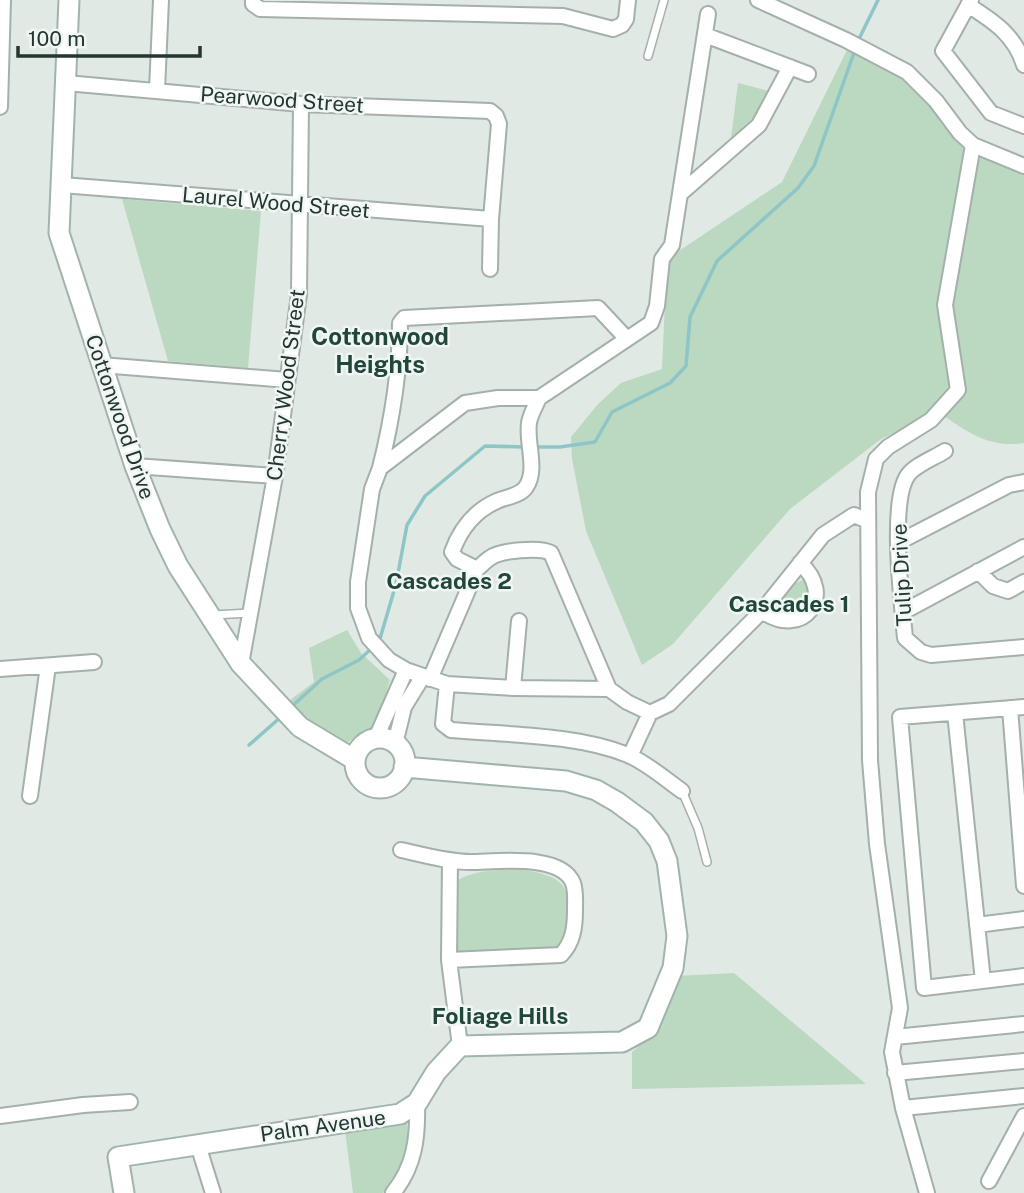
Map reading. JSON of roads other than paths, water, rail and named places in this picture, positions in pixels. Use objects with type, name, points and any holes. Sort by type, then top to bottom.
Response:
[{"type":"street","points":[[0,107],[3,0]]},
{"type":"street","name":"Cottonwood Drive","points":[[69,0],[59,233],[135,466],[178,566],[242,664],[300,727],[355,760]]},
{"type":"street","points":[[157,90],[161,0]]},
{"type":"street","points":[[253,2],[260,9],[312,5],[496,6],[562,16],[613,29],[622,25],[626,19],[628,0]]},
{"type":"street","points":[[758,0],[846,40],[907,72],[936,101],[960,134],[973,145],[1024,166]]},
{"type":"street","points":[[1024,65],[1019,49],[996,23],[969,2],[943,51],[991,113],[1024,126]]},
{"type":"street","points":[[380,468],[465,403],[498,398],[539,398],[650,323],[657,306],[662,259],[672,246],[708,14]]},
{"type":"street","points":[[705,35],[808,74]]},
{"type":"street","points":[[680,194],[759,125],[790,67]]},
{"type":"street","name":"Pearwood Street","points":[[66,83],[301,104],[490,111],[499,124],[491,219]]},
{"type":"street","name":"Cherry Wood Street","points":[[242,664],[275,476],[299,294],[301,104]]},
{"type":"street","points":[[927,1193],[903,1108],[892,1052],[900,1008],[877,844],[870,760],[868,492],[876,458],[888,447],[931,420],[958,390],[945,305],[973,145]]},
{"type":"street","name":"Laurel Wood Street","points":[[62,185],[491,219]]},
{"type":"street","points":[[491,219],[491,269]]},
{"type":"street","points":[[628,339],[598,308],[404,318],[400,323],[399,374],[389,432],[370,502],[358,582],[358,608],[369,638],[389,660],[426,678],[447,684],[609,690],[650,713]]},
{"type":"street","points":[[101,365],[287,380]]},
{"type":"street","points":[[477,569],[457,559],[452,552],[459,534],[471,518],[494,502],[522,492],[528,485],[531,476],[529,422],[539,398]]},
{"type":"street","name":"Tulip Drive","points":[[945,452],[909,473],[900,491],[899,542],[905,638],[921,652],[931,655],[1024,647]]},
{"type":"street","points":[[135,466],[275,476]]},
{"type":"street","points":[[899,542],[1009,485],[1024,482]]},
{"type":"street","points":[[630,756],[650,713],[669,704],[762,611],[823,535],[855,515],[868,521]]},
{"type":"street","points":[[903,612],[1024,547]]},
{"type":"street","points":[[386,741],[404,707],[426,678],[477,569],[491,557],[501,553],[544,550],[551,553],[609,690]]},
{"type":"street","points":[[762,611],[775,620],[790,621],[805,616],[814,603],[817,588],[812,573],[800,563]]},
{"type":"street","points":[[978,571],[993,586],[1008,591],[1024,582]]},
{"type":"street","points":[[513,688],[519,621]]},
{"type":"street","points":[[0,669],[94,662]]},
{"type":"street","points":[[30,796],[48,666]]},
{"type":"street","points":[[386,741],[406,670]]},
{"type":"street","points":[[447,684],[443,724],[451,730],[568,740],[601,746],[630,756],[682,791]]},
{"type":"street","points":[[1024,886],[1017,707],[901,717],[924,988],[1024,976]]},
{"type":"street","points":[[955,713],[983,981]]},
{"type":"street","points":[[386,741],[404,758],[404,767],[395,783],[376,788],[360,779],[355,770],[355,760],[358,750],[366,742],[386,741]]},
{"type":"street","points":[[393,1193],[410,1166],[418,1135],[417,1103],[436,1072],[460,1046],[622,1042],[648,1028],[673,968],[677,936],[667,861],[659,841],[644,822],[617,802],[596,790],[566,781],[404,767]]},
{"type":"street","points":[[401,850],[469,862],[522,860],[546,864],[563,872],[572,881],[575,924],[570,944],[561,955],[449,960]]},
{"type":"street","points":[[450,860],[449,960],[460,1046]]},
{"type":"street","points":[[977,925],[1024,919]]},
{"type":"street","points":[[895,1037],[1024,1024]]},
{"type":"street","points":[[895,1073],[1024,1061]]},
{"type":"street","points":[[903,1108],[1024,1096]]},
{"type":"street","points":[[0,1116],[130,1102]]},
{"type":"street","name":"Palm Avenue","points":[[124,1193],[112,1153],[385,1118],[400,1114],[417,1103]]},
{"type":"street","points":[[989,1181],[1024,1116]]},
{"type":"street","points":[[198,1144],[213,1193]]},
{"type":"lane","points":[[648,56],[664,0]]},
{"type":"lane","points":[[211,615],[251,612]]},
{"type":"lane","points":[[682,791],[698,828],[707,862]]},
{"type":"waterway","points":[[857,43],[878,0]]},
{"type":"waterway","points":[[533,447],[560,447],[595,442],[612,412],[670,383],[686,366],[690,317],[717,261],[798,188],[814,166],[855,50]]},
{"type":"waterway","points":[[379,642],[396,584],[407,525],[425,496],[485,446],[525,447]]},
{"type":"waterway","points":[[290,708],[322,679],[359,660],[373,647]]},
{"type":"waterway","points":[[249,745],[282,716]]},
{"type":"district","name":"Cottonwood Heights","points":[[380,351]]},
{"type":"district","name":"Cascades 2","points":[[449,581]]},
{"type":"district","name":"Cascades 1","points":[[789,604]]},
{"type":"district","name":"Foliage Hills","points":[[500,1016]]}]
